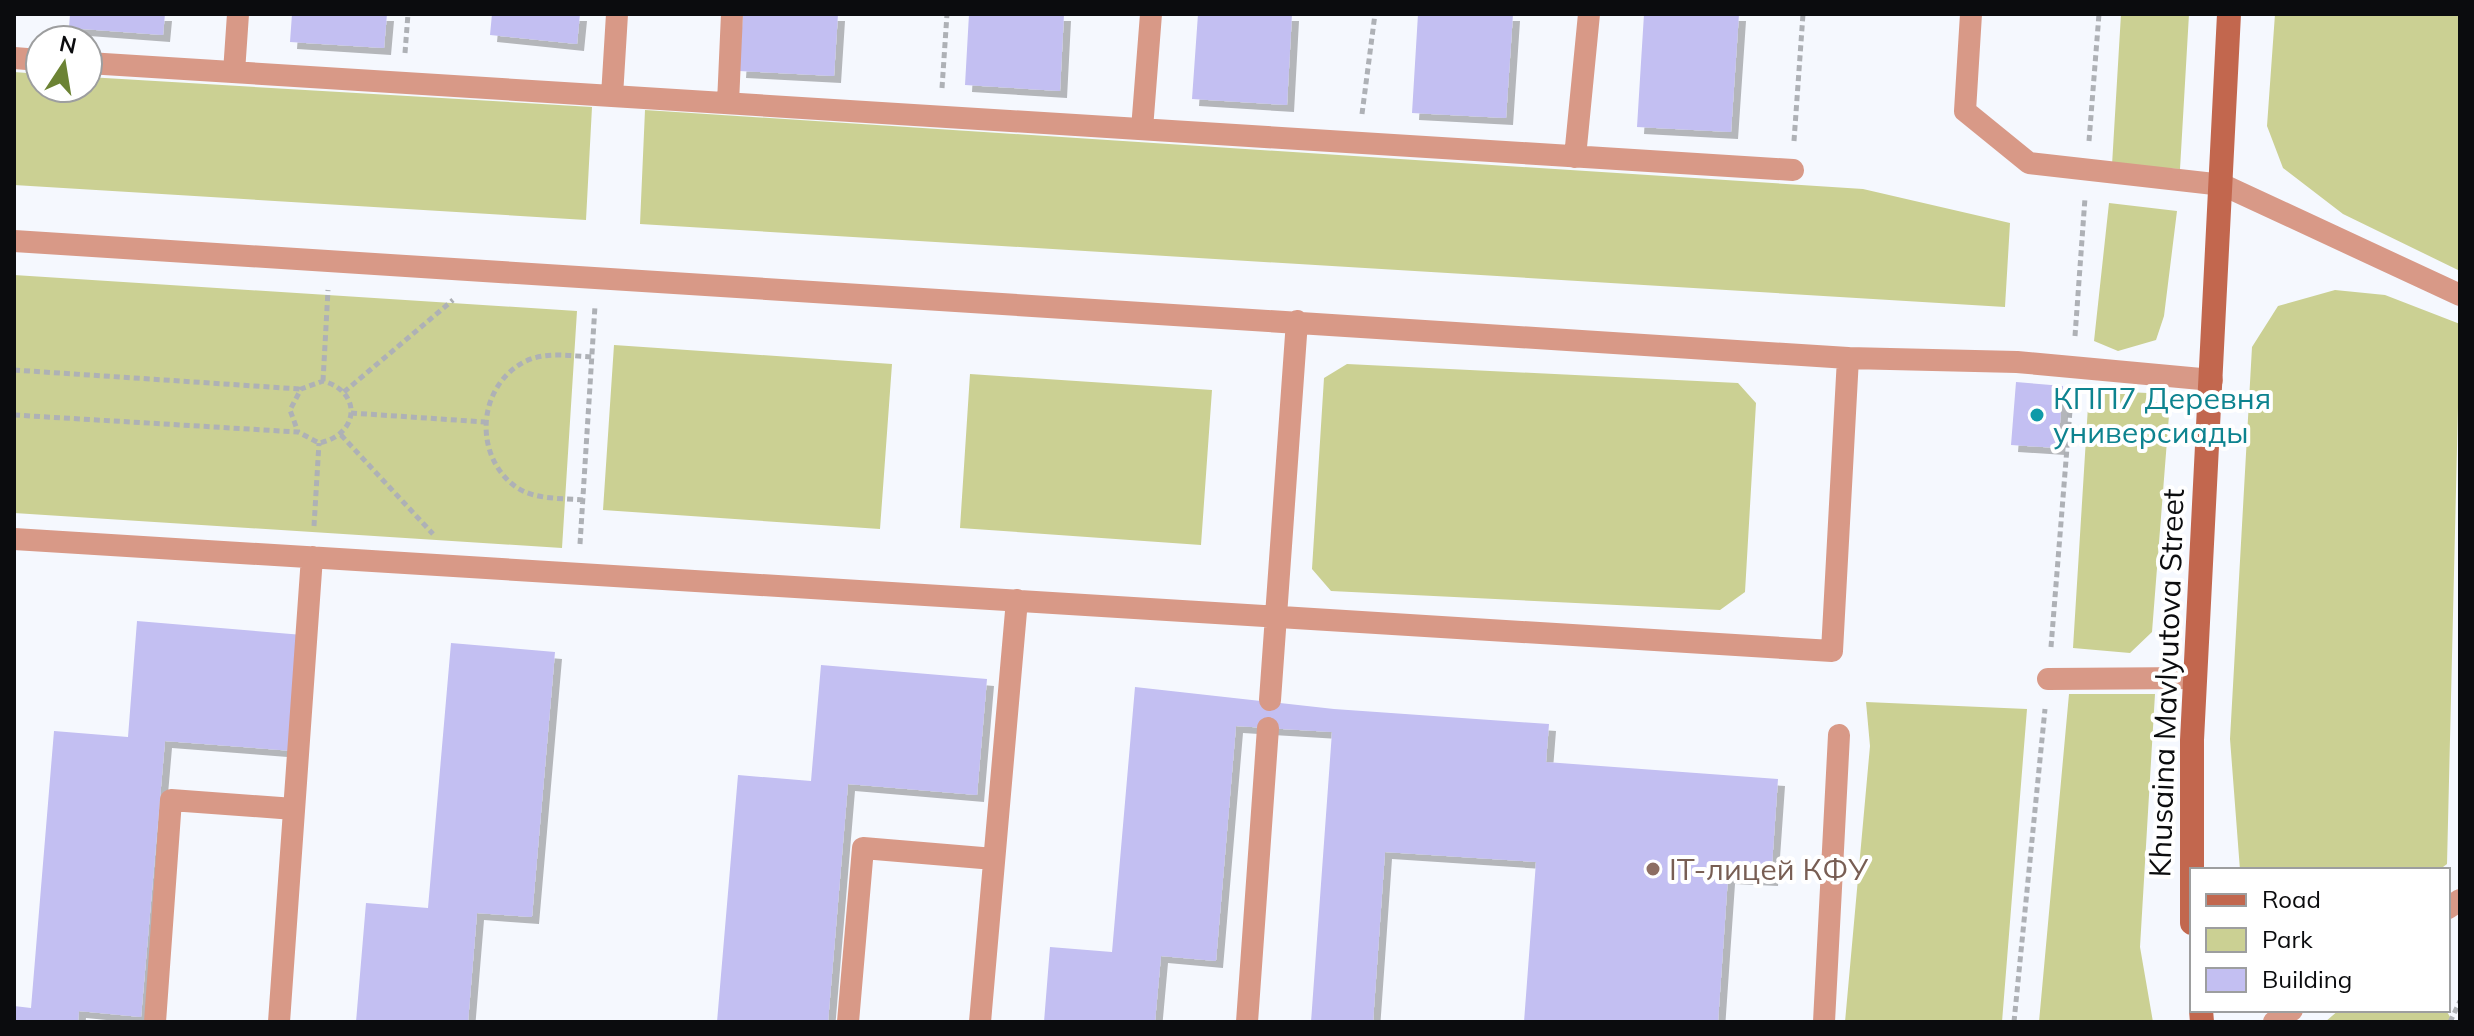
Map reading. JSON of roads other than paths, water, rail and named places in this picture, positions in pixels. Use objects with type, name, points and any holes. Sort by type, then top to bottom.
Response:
[{"type":"street","name":"Khusaina Mavlyutova Street","points":[[2193,868],[2195,678],[2223,185],[2229,14]]},
{"type":"lane","points":[[234,72],[238,14]]},
{"type":"lane","points":[[612,96],[617,14]]},
{"type":"lane","points":[[728,103],[732,14]]},
{"type":"lane","points":[[1142,129],[1151,14]]},
{"type":"lane","points":[[1575,157],[1589,14]]},
{"type":"lane","points":[[1971,14],[1965,111],[2029,163],[2223,185],[2460,295]]},
{"type":"lane","points":[[104,64],[1793,170]]},
{"type":"lane","points":[[14,241],[1848,358],[2017,362],[2212,380]]},
{"type":"lane","points":[[1270,700],[1297,321]]},
{"type":"lane","points":[[14,539],[1832,651],[1848,358]]},
{"type":"lane","points":[[279,1022],[312,557]]},
{"type":"lane","points":[[980,1022],[1017,600]]},
{"type":"lane","points":[[2048,679],[2195,678]]},
{"type":"lane","points":[[1247,1022],[1268,728]]},
{"type":"lane","points":[[1824,1022],[1839,735]]},
{"type":"lane","points":[[155,1022],[171,800],[294,809]]},
{"type":"lane","points":[[848,1022],[863,848],[994,859]]},
{"type":"place","name":"КПП7 Деревня универсиады","points":[[2037,415]]},
{"type":"place","name":"IT-лицей КФУ","points":[[1653,869]]}]
